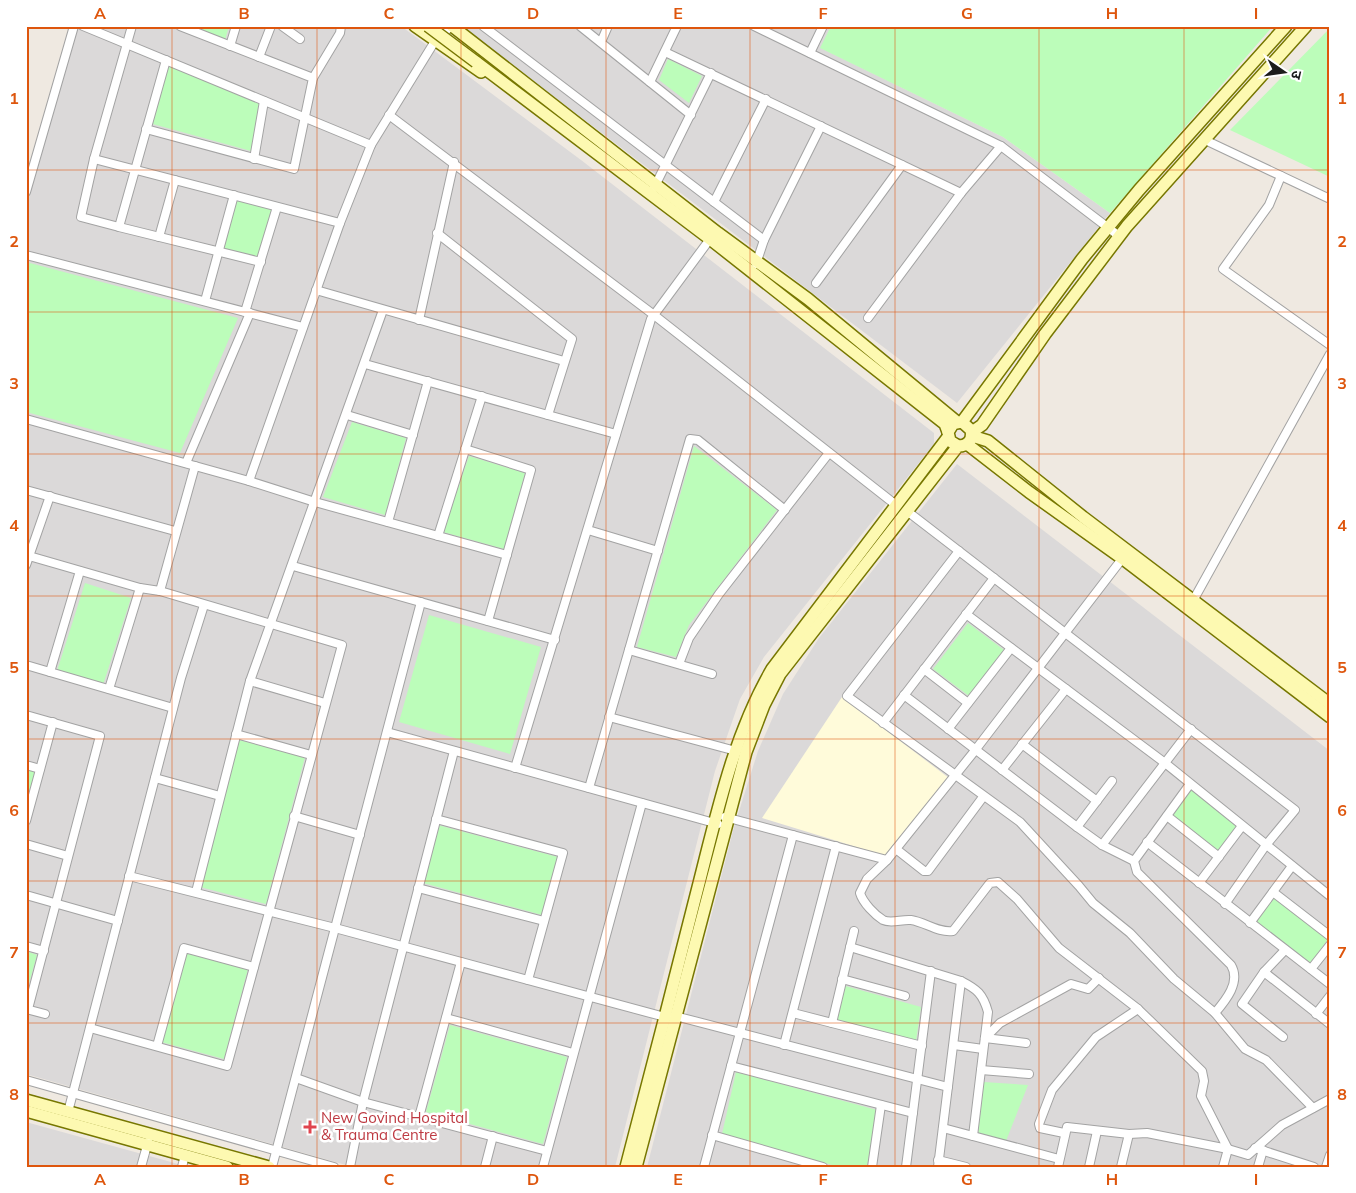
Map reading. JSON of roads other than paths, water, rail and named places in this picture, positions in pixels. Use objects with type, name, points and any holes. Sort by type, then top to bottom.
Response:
[{"type":"street","points":[[26,192],[74,26]]},
{"type":"street","points":[[83,26],[371,145]]},
{"type":"street","points":[[132,26],[94,159],[82,217],[261,262]]},
{"type":"street","points":[[180,26],[313,78]]},
{"type":"street","points":[[230,46],[236,26]]},
{"type":"street","points":[[259,57],[271,26]]},
{"type":"street","points":[[282,26],[300,39]]},
{"type":"street","points":[[146,129],[294,169],[313,78],[340,32],[341,26]]},
{"type":"street","points":[[415,26],[474,68],[497,78]]},
{"type":"street","points":[[428,26],[497,78],[654,189],[710,239],[808,299],[960,422],[970,427],[967,440]]},
{"type":"street","points":[[249,481],[340,223],[371,145],[435,41],[451,26],[511,72],[654,189],[754,266],[945,424],[953,444],[967,440]]},
{"type":"street","points":[[462,26],[505,58],[511,72]]},
{"type":"street","points":[[484,26],[764,240]]},
{"type":"street","points":[[580,26],[691,115]]},
{"type":"street","points":[[601,42],[608,26]]},
{"type":"street","points":[[650,82],[677,26]]},
{"type":"street","points":[[754,26],[1001,146],[1119,236]]},
{"type":"street","points":[[810,53],[824,26]]},
{"type":"street","points":[[722,820],[746,752],[754,717],[772,669],[896,505],[948,434],[951,426],[960,422],[1082,259],[1286,26]]},
{"type":"street","points":[[626,1167],[670,1017],[722,820],[736,751],[754,717],[780,674],[906,511],[982,425],[1045,334],[1119,236],[1306,26]]},
{"type":"street","points":[[665,52],[961,193]]},
{"type":"street","points":[[119,227],[166,60]]},
{"type":"street","points":[[654,189],[711,74]]},
{"type":"street","points":[[714,202],[766,99]]},
{"type":"street","points":[[254,158],[264,101]]},
{"type":"street","points":[[389,115],[454,162],[654,315],[896,505]]},
{"type":"street","points":[[754,266],[764,240],[821,126]]},
{"type":"street","points":[[1205,140],[1330,199]]},
{"type":"street","points":[[868,318],[961,193],[1001,146]]},
{"type":"street","points":[[94,159],[340,223]]},
{"type":"street","points":[[419,320],[454,162]]},
{"type":"street","points":[[816,283],[902,165]]},
{"type":"street","points":[[1281,176],[1270,204],[1223,269],[1330,345]]},
{"type":"street","points":[[159,237],[175,180]]},
{"type":"street","points":[[206,302],[234,196]]},
{"type":"street","points":[[186,463],[248,312],[277,207]]},
{"type":"street","points":[[437,233],[572,339],[548,415]]},
{"type":"street","points":[[515,768],[651,320],[710,239]]},
{"type":"street","points":[[26,255],[303,326]]},
{"type":"street","points":[[316,290],[564,361]]},
{"type":"street","points":[[196,892],[250,681],[384,310]]},
{"type":"street","points":[[1194,599],[1330,354]]},
{"type":"street","points":[[365,364],[616,434]]},
{"type":"street","points":[[388,522],[428,381]]},
{"type":"street","points":[[438,536],[482,396]]},
{"type":"street","points":[[347,415],[413,435]]},
{"type":"street","points":[[26,419],[507,555]]},
{"type":"street","points":[[589,788],[690,439],[698,440],[786,510]]},
{"type":"street","points":[[967,440],[1029,492],[1194,599],[1330,704]]},
{"type":"street","points":[[465,449],[531,470],[488,621]]},
{"type":"street","points":[[679,664],[689,638],[719,594],[829,453]]},
{"type":"street","points":[[160,591],[194,466]]},
{"type":"street","points":[[26,490],[175,531]]},
{"type":"street","points":[[26,565],[50,496]]},
{"type":"street","points":[[906,511],[1295,810],[1266,845],[1225,904]]},
{"type":"street","points":[[588,530],[658,551]]},
{"type":"street","points":[[959,551],[847,696],[982,797],[1020,822],[1079,886],[1092,903],[1130,934],[1174,979],[1215,1013],[1245,1049],[1266,1060],[1313,1108]]},
{"type":"street","points":[[1126,554],[975,750],[887,860],[867,879],[860,893],[862,899],[882,919],[887,921],[907,919],[941,930],[953,930],[962,922],[990,883],[998,882],[1017,899],[1059,948],[1138,1009],[1200,1067],[1204,1081],[1201,1096],[1228,1149],[1222,1167]]},
{"type":"street","points":[[1126,554],[1330,717]]},
{"type":"street","points":[[29,556],[140,588],[160,591],[342,645],[227,1066],[90,1028]]},
{"type":"street","points":[[293,566],[555,640]]},
{"type":"street","points":[[50,672],[80,571]]},
{"type":"street","points":[[883,723],[994,578]]},
{"type":"street","points":[[109,689],[140,588]]},
{"type":"street","points":[[26,1111],[238,1163],[271,1167],[421,602]]},
{"type":"street","points":[[68,1112],[173,708],[204,605]]},
{"type":"street","points":[[966,614],[1165,763],[1330,896]]},
{"type":"street","points":[[948,729],[1011,648]]},
{"type":"street","points":[[629,650],[712,674]]},
{"type":"street","points":[[26,665],[173,708]]},
{"type":"street","points":[[924,668],[968,703]]},
{"type":"street","points":[[250,681],[325,703]]},
{"type":"street","points":[[1002,770],[1066,689]]},
{"type":"street","points":[[904,695],[1077,827],[1102,845],[1134,861],[1138,872],[1231,965],[1234,971],[1232,988],[1215,1013]]},
{"type":"street","points":[[26,715],[100,736],[27,1009],[45,1014]]},
{"type":"street","points":[[609,717],[736,751]]},
{"type":"street","points":[[26,821],[53,722]]},
{"type":"street","points":[[1102,845],[1191,729]]},
{"type":"street","points":[[387,732],[642,803],[793,835],[887,860]]},
{"type":"street","points":[[236,734],[311,755]]},
{"type":"street","points":[[1022,744],[1097,801]]},
{"type":"street","points":[[350,1167],[363,1102],[454,751]]},
{"type":"street","points":[[26,765],[40,769]]},
{"type":"street","points":[[155,778],[220,796]]},
{"type":"street","points":[[1077,827],[1112,781]]},
{"type":"street","points":[[1134,861],[1190,784]]},
{"type":"street","points":[[896,849],[924,871],[928,871],[982,797]]},
{"type":"street","points":[[542,1167],[642,803]]},
{"type":"street","points":[[294,816],[360,835]]},
{"type":"street","points":[[1167,816],[1219,857]]},
{"type":"street","points":[[436,820],[563,853],[528,980]]},
{"type":"street","points":[[1199,883],[1242,826]]},
{"type":"street","points":[[704,1167],[793,835]]},
{"type":"street","points":[[1147,842],[1330,984]]},
{"type":"street","points":[[26,844],[68,856]]},
{"type":"street","points":[[784,1045],[836,846]]},
{"type":"street","points":[[1250,923],[1292,866]]},
{"type":"street","points":[[129,876],[404,946],[588,996],[948,1087]]},
{"type":"street","points":[[418,888],[544,921]]},
{"type":"street","points":[[1273,892],[1330,936]]},
{"type":"street","points":[[26,895],[118,921]]},
{"type":"street","points":[[832,1023],[854,931]]},
{"type":"street","points":[[1311,969],[1330,945]]},
{"type":"street","points":[[26,946],[44,951]]},
{"type":"street","points":[[850,947],[961,981],[975,988],[984,997],[988,1012],[974,1136]]},
{"type":"street","points":[[157,1046],[184,948],[254,967]]},
{"type":"street","points":[[1283,1036],[1242,1004],[1264,972],[1285,950]]},
{"type":"street","points":[[419,1117],[461,962]]},
{"type":"street","points":[[906,1167],[931,971]]},
{"type":"street","points":[[1264,972],[1330,1024]]},
{"type":"street","points":[[985,1038],[1000,1023],[1071,984],[1088,989],[1099,978]]},
{"type":"street","points":[[842,979],[905,996]]},
{"type":"street","points":[[961,981],[938,1164],[966,1167]]},
{"type":"street","points":[[1316,1014],[1330,996]]},
{"type":"street","points":[[1064,1134],[1040,1128],[1049,1094],[1096,1037],[1138,1009]]},
{"type":"street","points":[[793,1013],[922,1046]]},
{"type":"street","points":[[636,1167],[670,1017]]},
{"type":"street","points":[[446,1018],[573,1053]]},
{"type":"street","points":[[985,1038],[1026,1043]]},
{"type":"street","points":[[954,1046],[983,1049]]},
{"type":"street","points":[[731,1066],[913,1113]]},
{"type":"street","points":[[981,1070],[1029,1074]]},
{"type":"street","points":[[296,1078],[363,1102],[547,1151]]},
{"type":"street","points":[[26,1080],[334,1167]]},
{"type":"street","points":[[26,1100],[68,1112],[149,1140],[185,1155],[228,1167]]},
{"type":"street","points":[[942,1128],[974,1136],[1059,1163],[1067,1127],[1129,1134],[1147,1133],[1228,1149],[1248,1155],[1259,1149],[1282,1125],[1327,1102]]},
{"type":"street","points":[[872,1167],[881,1105]]},
{"type":"street","points":[[1089,1167],[1097,1131]]},
{"type":"street","points":[[1121,1167],[1129,1134]]},
{"type":"street","points":[[712,1135],[823,1167]]},
{"type":"street","points":[[485,1167],[493,1136]]},
{"type":"street","points":[[141,1167],[149,1140]]},
{"type":"street","points":[[1259,1149],[1292,1163],[1314,1167]]},
{"type":"street","points":[[1258,1167],[1259,1149]]},
{"type":"street","points":[[182,1167],[185,1155]]},
{"type":"street","points":[[1326,1167],[1330,1155]]},
{"type":"place","name":"New Govind Hospital & Trauma Centre","points":[[310,1127]]}]
